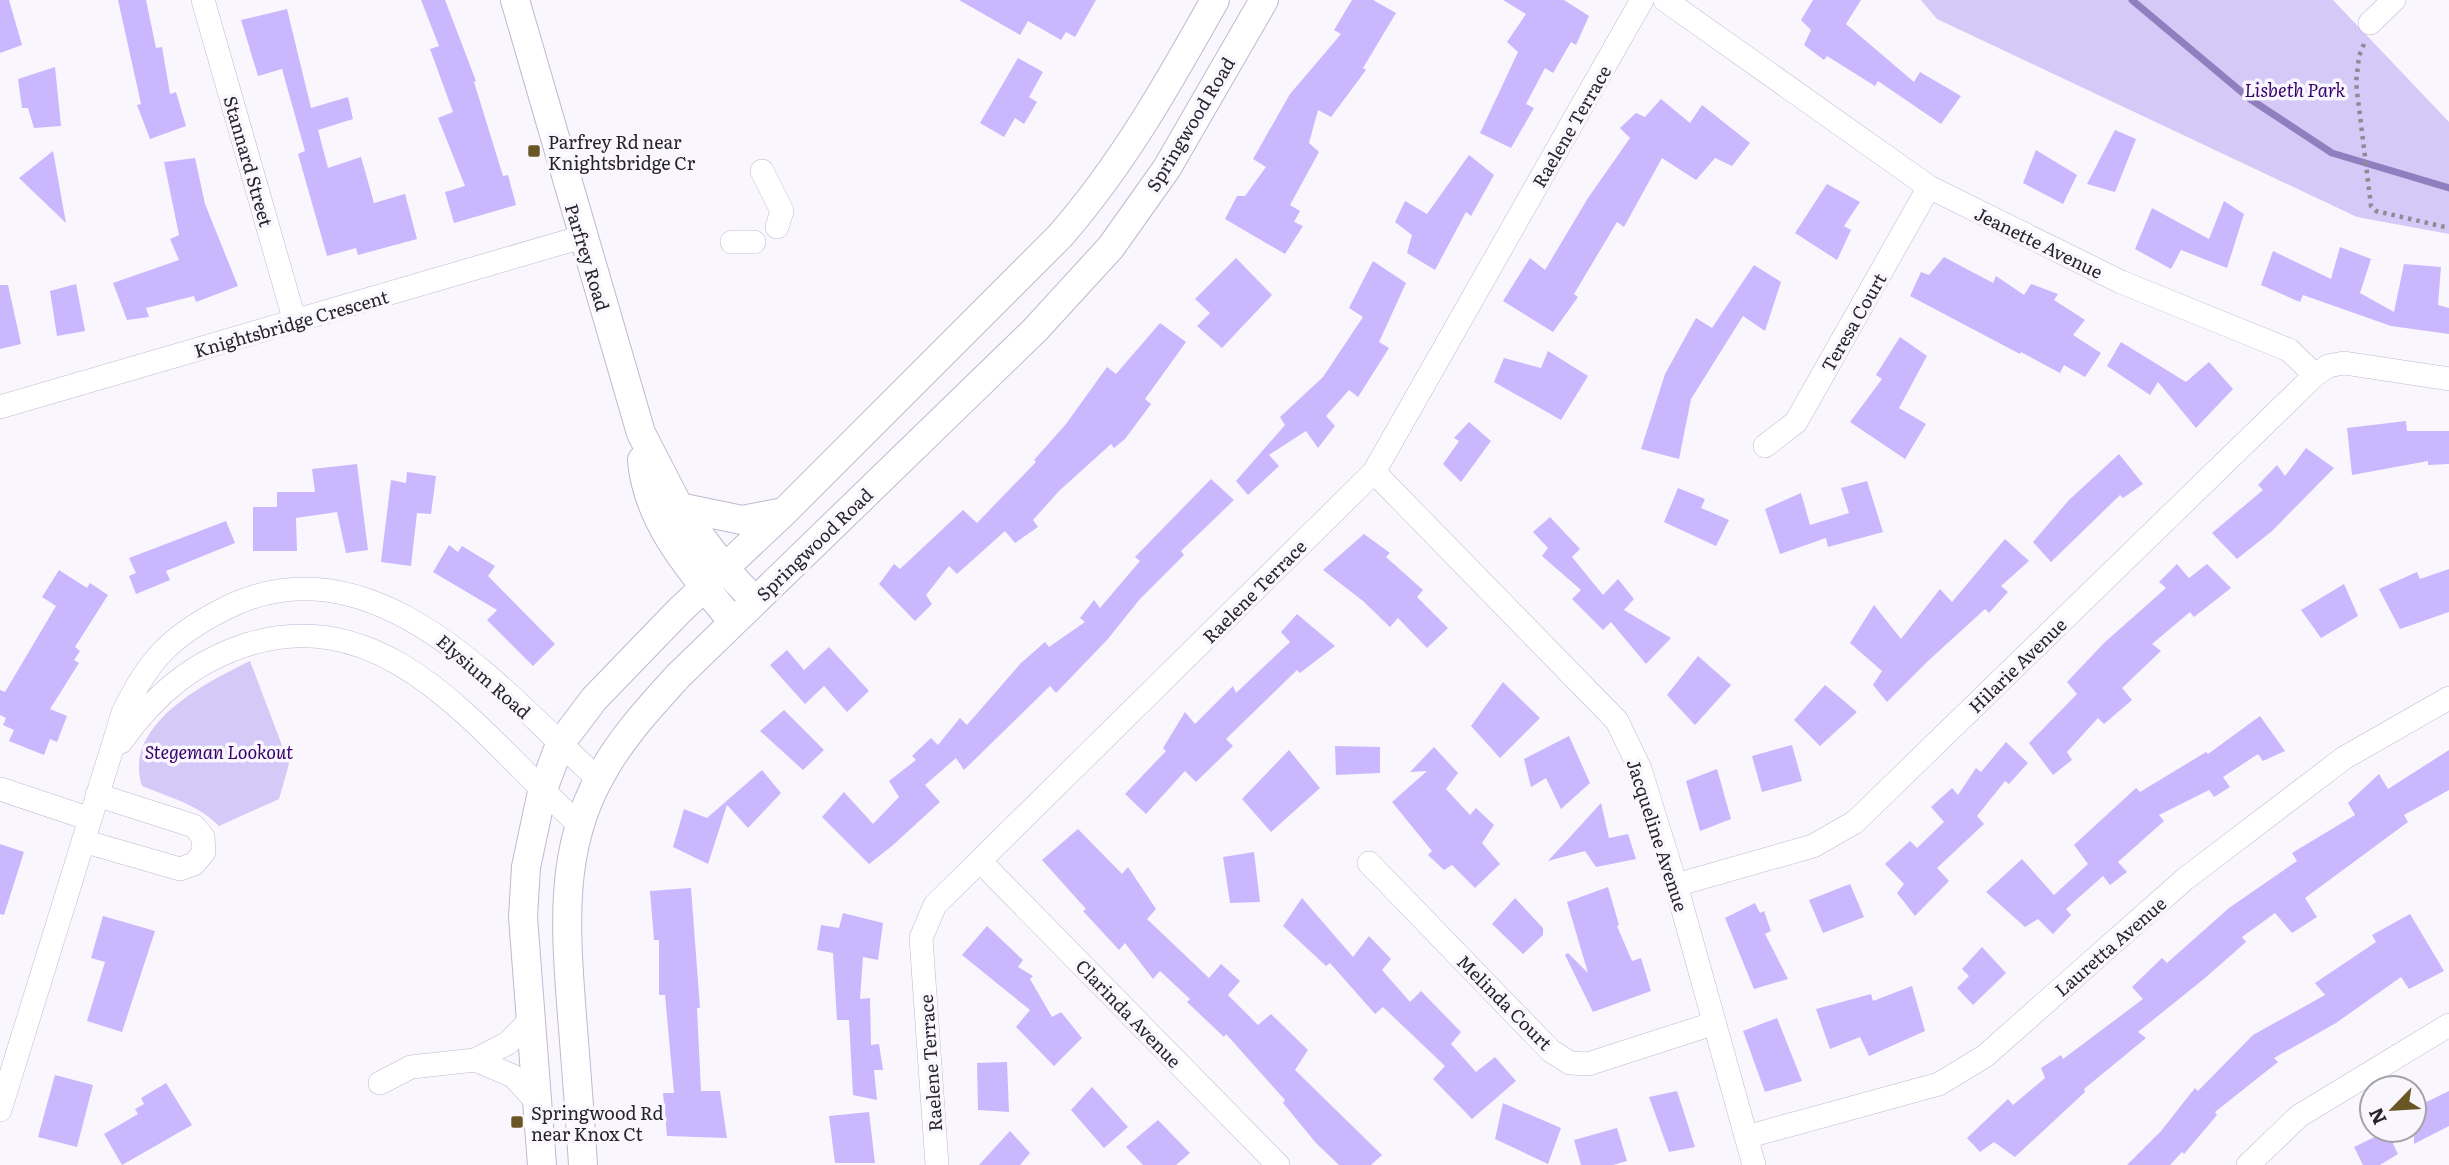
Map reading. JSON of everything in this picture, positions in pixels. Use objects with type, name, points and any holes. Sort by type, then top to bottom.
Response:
[{"type":"main road","name":"Parfrey Road","points":[[515,0],[641,433],[715,578],[733,622]]},
{"type":"main road","points":[[542,1165],[523,917],[526,867],[542,792],[560,744],[594,699],[1060,236],[1092,199],[1130,145],[1215,0]]},
{"type":"main road","name":"Springwood Road","points":[[583,1165],[564,918],[570,862],[580,825],[598,779],[624,737],[678,676],[1035,330],[1111,247],[1167,168],[1264,0]]},
{"type":"main road","name":"Parfrey Road","points":[[641,433],[644,477],[656,514],[715,578],[755,601]]},
{"type":"main road","points":[[679,507],[742,520],[784,512]]},
{"type":"street","name":"Stannard Street","points":[[203,0],[295,322]]},
{"type":"street","name":"Raelene Terrace","points":[[937,1165],[921,938],[935,905],[1374,472],[1642,0]]},
{"type":"street","name":"Jeanette Avenue","points":[[1665,0],[1929,187],[2121,282],[2289,350],[2315,375]]},
{"type":"street","points":[[2370,23],[2393,0]]},
{"type":"street","points":[[762,171],[782,211],[777,227]]},
{"type":"street","name":"Teresa Court","points":[[1765,446],[1796,422],[1929,187]]},
{"type":"street","name":"Knightsbridge Crescent","points":[[0,407],[582,237]]},
{"type":"street","points":[[2315,375],[2328,366],[2344,363],[2449,379]]},
{"type":"street","name":"Hilarie Avenue","points":[[1676,885],[1813,846],[1855,822],[2315,375]]},
{"type":"street","name":"Jacqueline Avenue","points":[[1374,472],[1617,721],[1640,769],[1676,885],[1712,1024],[1754,1165]]},
{"type":"street","name":"Elysium Road","points":[[0,1110],[6,1072],[123,713],[138,681],[159,652],[191,626],[234,604],[270,592],[309,589],[349,595],[390,609],[427,628],[475,664],[598,779]]},
{"type":"street","name":"Elysium Road","points":[[107,762],[143,710],[169,686],[202,664],[269,638],[303,634],[334,638],[377,651],[410,668],[452,702],[542,792],[580,825]]},
{"type":"street","name":"Lauretta Avenue","points":[[1746,1137],[1939,1084],[1984,1056],[2185,879],[2333,766],[2449,698]]},
{"type":"street","points":[[0,789],[90,819]]},
{"type":"street","points":[[83,841],[180,869],[194,864],[204,852],[203,837],[194,826],[97,795]]},
{"type":"street","name":"Clarinda Avenue","points":[[981,862],[1278,1165]]},
{"type":"street","name":"Melinda Court","points":[[1369,863],[1551,1051],[1570,1063],[1588,1064],[1712,1024]]},
{"type":"street","points":[[380,1083],[411,1067],[475,1060],[508,1043],[532,1018]]},
{"type":"street","points":[[2248,1165],[2299,1116],[2449,1025]]},
{"type":"street","points":[[475,1060],[513,1076],[537,1102]]},
{"type":"path","points":[[2370,23],[2359,56],[2356,83],[2365,138],[2369,200],[2376,211],[2449,228]]},
{"type":"green space","name":"Lisbeth Park","points":[[1921,0],[2333,0],[2449,122],[2449,234],[2357,217],[1937,19]]},
{"type":"green space","name":"Stegeman Lookout","points":[[250,661],[289,764],[279,799],[219,826],[193,807],[142,786],[139,764],[144,744],[156,725],[172,709],[211,681]]},
{"type":"building","points":[[0,0],[9,0],[22,45],[0,53]]},
{"type":"building","points":[[118,0],[146,0],[156,48],[162,47],[170,94],[176,92],[186,126],[150,139],[137,105],[141,104]]},
{"type":"building","points":[[421,0],[445,0],[476,81],[474,82],[503,176],[508,175],[516,205],[454,223],[445,192],[465,186],[438,118],[453,112],[430,49],[439,46]]},
{"type":"building","points":[[959,0],[1096,0],[1075,37],[1066,32],[1061,40],[1028,21],[1020,35]]},
{"type":"building","points":[[1352,0],[1373,0],[1396,13],[1363,68],[1366,70],[1331,117],[1318,110],[1309,143],[1319,152],[1290,205],[1300,211],[1294,222],[1303,226],[1285,254],[1225,219],[1237,196],[1245,196],[1266,167],[1253,159],[1290,94],[1341,34],[1334,30]]},
{"type":"building","points":[[1503,0],[1564,0],[1589,16],[1576,45],[1571,42],[1553,73],[1545,68],[1526,104],[1534,108],[1511,148],[1480,133],[1518,52],[1507,42],[1526,14]]},
{"type":"building","points":[[1813,0],[1861,0],[1846,24],[1914,82],[1920,72],[1961,96],[1941,124],[1878,81],[1875,86],[1827,56],[1824,60],[1804,45],[1811,30],[1801,20]]},
{"type":"building","points":[[287,9],[311,108],[348,97],[353,119],[318,130],[328,168],[361,157],[374,203],[405,194],[417,239],[358,255],[356,248],[327,256],[298,154],[305,151],[282,69],[258,76],[241,20]]},
{"type":"building","points":[[1018,58],[1043,72],[1029,97],[1037,102],[1024,124],[1015,118],[1004,137],[980,123]]},
{"type":"building","points":[[55,67],[61,126],[34,128],[28,108],[22,108],[18,79]]},
{"type":"building","points":[[1661,99],[1690,123],[1702,105],[1750,143],[1732,166],[1715,158],[1696,180],[1662,158],[1624,227],[1617,222],[1574,294],[1578,297],[1553,332],[1503,301],[1530,258],[1545,270],[1588,198],[1630,138],[1620,128],[1636,113],[1645,117]]},
{"type":"building","points":[[2115,130],[2136,139],[2115,192],[2087,184]]},
{"type":"building","points":[[2036,150],[2077,175],[2063,204],[2023,183]]},
{"type":"building","points":[[53,151],[66,223],[19,178]]},
{"type":"building","points":[[1469,155],[1494,175],[1471,216],[1466,212],[1435,270],[1407,253],[1412,235],[1395,222],[1405,201],[1427,214]]},
{"type":"building","points":[[195,158],[205,204],[238,286],[196,302],[194,296],[146,308],[149,317],[127,320],[113,283],[179,260],[170,239],[179,235],[164,162]]},
{"type":"building","points":[[1827,184],[1860,202],[1844,226],[1851,230],[1837,260],[1795,233]]},
{"type":"building","points":[[2224,201],[2244,214],[2227,268],[2181,250],[2171,269],[2135,249],[2152,208],[2209,239]]},
{"type":"building","points":[[2340,247],[2371,259],[2360,293],[2394,312],[2404,264],[2441,267],[2438,305],[2449,308],[2449,334],[2391,326],[2303,295],[2300,302],[2261,285],[2273,251],[2331,279]]},
{"type":"building","points":[[1944,257],[1993,283],[1996,276],[2024,295],[2031,284],[2058,294],[2054,300],[2085,320],[2073,335],[2101,353],[2085,377],[2064,365],[2060,373],[1910,296],[1921,272],[1929,275]]},
{"type":"building","points":[[1236,258],[1272,295],[1222,348],[1197,326],[1210,313],[1195,299]]},
{"type":"building","points":[[1373,261],[1406,283],[1379,342],[1389,348],[1358,397],[1349,390],[1326,416],[1335,426],[1318,448],[1306,431],[1269,455],[1279,466],[1248,495],[1236,481],[1285,425],[1280,417],[1323,377],[1363,317],[1349,308]]},
{"type":"building","points":[[1754,265],[1781,282],[1765,331],[1743,316],[1691,399],[1679,459],[1641,449],[1665,374],[1696,318],[1712,328]]},
{"type":"building","points":[[76,284],[85,331],[57,336],[50,291]]},
{"type":"building","points":[[0,285],[8,285],[21,344],[0,349]]},
{"type":"building","points":[[1160,323],[1186,342],[1145,399],[1151,404],[1125,439],[1114,448],[1111,444],[1059,491],[1033,520],[1038,527],[1015,543],[1005,531],[957,574],[949,566],[926,595],[932,604],[915,621],[879,584],[894,564],[900,569],[963,510],[977,523],[1036,462],[1034,460],[1066,424],[1107,367],[1116,374]]},
{"type":"building","points":[[1900,337],[1927,356],[1899,408],[1926,424],[1905,459],[1850,422],[1882,379],[1876,375]]},
{"type":"building","points":[[2121,342],[2186,382],[2209,362],[2233,389],[2196,428],[2158,382],[2150,395],[2107,366]]},
{"type":"building","points":[[1548,351],[1588,376],[1561,420],[1494,382],[1504,358],[1541,368]]},
{"type":"building","points":[[2406,421],[2407,431],[2449,431],[2449,464],[2428,465],[2428,461],[2352,475],[2347,428]]},
{"type":"building","points":[[1469,422],[1491,441],[1461,482],[1443,464],[1459,441],[1454,438]]},
{"type":"building","points":[[2306,448],[2334,468],[2272,531],[2237,559],[2212,533],[2263,490],[2258,485],[2277,465],[2285,476]]},
{"type":"building","points":[[2119,454],[2143,484],[2123,498],[2120,495],[2051,562],[2033,542],[2069,500]]},
{"type":"building","points":[[357,464],[368,550],[346,553],[337,512],[296,518],[297,551],[253,551],[253,507],[277,507],[277,492],[315,492],[312,469]]},
{"type":"building","points":[[407,472],[436,476],[431,514],[417,513],[411,566],[381,562],[391,480],[406,483]]},
{"type":"building","points":[[1211,479],[1234,500],[1181,551],[1184,555],[1140,599],[1107,640],[1056,693],[1050,686],[964,770],[956,758],[925,785],[940,802],[892,846],[869,864],[822,817],[844,792],[873,824],[899,797],[889,781],[916,760],[912,756],[931,738],[938,745],[960,718],[967,725],[1021,663],[1045,642],[1049,647],[1085,622],[1080,618],[1094,600],[1100,608],[1140,561],[1135,557]]},
{"type":"building","points":[[1867,481],[1883,532],[1828,547],[1826,538],[1780,554],[1765,509],[1801,493],[1810,525],[1849,513],[1841,488]]},
{"type":"building","points":[[1678,488],[1705,499],[1701,508],[1729,520],[1716,546],[1664,522]]},
{"type":"building","points":[[1550,517],[1580,549],[1572,557],[1603,595],[1618,579],[1634,599],[1624,610],[1671,638],[1646,664],[1611,622],[1603,630],[1572,599],[1581,590],[1542,556],[1548,548],[1533,532]]},
{"type":"building","points":[[226,521],[235,543],[166,571],[170,580],[136,594],[129,576],[136,573],[129,558]]},
{"type":"building","points":[[1364,534],[1390,553],[1386,557],[1423,590],[1417,597],[1448,628],[1427,648],[1398,618],[1390,627],[1363,601],[1323,570]]},
{"type":"building","points":[[2005,539],[2029,561],[2001,586],[2008,592],[1989,613],[1985,609],[1887,702],[1873,685],[1882,671],[1850,643],[1874,605],[1901,639],[1940,589],[1952,602]]},
{"type":"building","points":[[449,545],[458,552],[462,546],[495,566],[488,576],[555,644],[533,666],[487,620],[497,610],[433,572]]},
{"type":"building","points":[[2177,564],[2189,578],[2207,564],[2231,588],[2194,617],[2190,612],[2152,644],[2161,651],[2122,688],[2132,700],[2104,724],[2098,718],[2067,752],[2072,760],[2053,775],[2029,743],[2077,694],[2067,682],[2104,643],[2166,588],[2159,582]]},
{"type":"building","points":[[2449,569],[2449,612],[2400,629],[2379,589],[2417,572],[2420,579]]},
{"type":"building","points":[[59,570],[87,588],[90,583],[108,595],[75,647],[80,651],[74,660],[79,663],[50,709],[67,716],[57,742],[50,739],[44,755],[9,741],[14,730],[3,725],[6,718],[0,715],[0,690],[5,692],[56,606],[42,597]]},
{"type":"building","points":[[2344,584],[2358,616],[2321,638],[2301,610]]},
{"type":"building","points":[[1297,614],[1335,646],[1300,673],[1297,670],[1226,739],[1233,746],[1196,782],[1185,771],[1146,814],[1125,794],[1166,751],[1163,748],[1185,712],[1195,724],[1233,686],[1236,693],[1290,642],[1281,632]]},
{"type":"building","points":[[829,647],[869,691],[847,712],[824,686],[805,704],[770,665],[787,650],[804,670]]},
{"type":"building","points":[[1698,656],[1731,685],[1695,725],[1667,695]]},
{"type":"building","points":[[1503,682],[1540,718],[1500,758],[1471,726]]},
{"type":"building","points":[[1825,685],[1857,712],[1820,746],[1794,720]]},
{"type":"building","points":[[784,710],[824,750],[803,770],[760,731]]},
{"type":"building","points":[[2260,716],[2285,751],[2263,761],[2258,754],[2223,777],[2230,787],[2214,797],[2209,790],[2159,815],[2164,821],[2118,862],[2127,872],[2110,885],[2103,876],[2066,909],[2071,915],[2053,934],[2038,919],[2025,927],[1986,892],[2022,859],[2054,895],[2088,864],[2074,845],[2136,788],[2140,792],[2206,752],[2208,754]]},
{"type":"building","points":[[1569,736],[1590,783],[1561,809],[1546,778],[1531,787],[1524,759]]},
{"type":"building","points":[[2006,742],[2028,763],[2009,784],[2005,781],[1977,816],[1984,824],[1937,868],[1949,881],[1915,916],[1897,893],[1904,884],[1885,864],[1910,841],[1917,848],[1944,822],[1931,807],[1952,788],[1958,795],[1976,768],[1981,772]]},
{"type":"building","points":[[1792,745],[1802,781],[1762,792],[1752,756]]},
{"type":"building","points":[[1335,746],[1380,747],[1380,773],[1336,775]]},
{"type":"building","points":[[1434,747],[1458,773],[1446,789],[1470,815],[1476,808],[1494,825],[1482,843],[1500,864],[1475,888],[1452,865],[1444,870],[1428,855],[1432,851],[1392,802],[1427,771],[1410,772]]},
{"type":"building","points":[[1289,750],[1320,788],[1271,832],[1242,799]]},
{"type":"building","points":[[2449,750],[2449,790],[2404,815],[2408,822],[2305,898],[2317,917],[2292,933],[2275,913],[2242,937],[2246,942],[2138,1032],[2146,1038],[2084,1089],[2085,1092],[2015,1157],[1994,1142],[1980,1152],[1967,1138],[2008,1099],[2013,1105],[2045,1078],[2041,1068],[2061,1055],[2063,1059],[2143,999],[2132,987],[2162,958],[2167,963],[2229,908],[2297,861],[2292,853],[2355,815],[2348,803],[2379,774],[2388,789]]},
{"type":"building","points":[[1717,769],[1731,819],[1700,831],[1686,781]]},
{"type":"building","points":[[762,770],[781,793],[748,828],[727,805],[708,864],[673,847],[684,809],[707,818]]},
{"type":"building","points":[[1601,803],[1609,838],[1628,834],[1636,859],[1596,867],[1585,851],[1548,861]]},
{"type":"building","points":[[1078,829],[1122,874],[1128,867],[1156,909],[1147,919],[1209,978],[1221,964],[1240,981],[1228,995],[1258,1025],[1271,1014],[1308,1050],[1295,1070],[1382,1155],[1371,1165],[1339,1165],[1316,1143],[1283,1103],[1285,1100],[1226,1034],[1224,1037],[1187,1002],[1190,999],[1160,971],[1153,979],[1125,943],[1119,950],[1083,911],[1086,909],[1042,860]]},
{"type":"building","points":[[0,844],[24,852],[4,915],[0,914]]},
{"type":"building","points":[[1254,852],[1260,902],[1230,903],[1223,857]]},
{"type":"building","points":[[1850,884],[1864,917],[1823,933],[1809,900]]},
{"type":"building","points":[[1608,887],[1619,925],[1617,926],[1632,961],[1641,958],[1651,991],[1593,1012],[1565,955],[1568,953],[1588,973],[1567,902]]},
{"type":"building","points":[[691,888],[700,1008],[697,1008],[701,1091],[720,1091],[727,1138],[667,1136],[663,1093],[674,1093],[665,995],[659,995],[659,940],[654,940],[650,891]]},
{"type":"building","points":[[1302,898],[1353,957],[1369,936],[1391,959],[1382,970],[1410,1002],[1421,991],[1461,1032],[1451,1044],[1476,1072],[1495,1057],[1516,1081],[1472,1119],[1433,1079],[1445,1066],[1383,1007],[1375,1014],[1330,963],[1326,966],[1283,926]]},
{"type":"building","points":[[1515,898],[1543,928],[1543,935],[1523,954],[1492,924]]},
{"type":"building","points":[[1755,903],[1760,913],[1764,911],[1771,931],[1765,934],[1788,979],[1754,989],[1725,918]]},
{"type":"building","points":[[843,913],[883,923],[878,960],[863,957],[860,999],[870,998],[871,1045],[879,1044],[883,1070],[874,1070],[877,1100],[853,1095],[849,1020],[837,1020],[833,953],[817,950],[821,925],[839,928]]},
{"type":"building","points":[[2410,914],[2444,971],[2409,989],[2401,977],[2336,1023],[2274,1058],[2278,1062],[2215,1112],[2217,1115],[2184,1154],[2182,1152],[2170,1165],[2127,1165],[2161,1131],[2195,1088],[2198,1091],[2253,1035],[2325,995],[2315,983],[2376,942],[2372,935]]},
{"type":"building","points":[[103,916],[155,931],[122,1032],[87,1021],[105,962],[91,958]]},
{"type":"building","points":[[987,926],[1023,960],[1018,967],[1033,976],[1030,979],[1052,1017],[1061,1012],[1082,1038],[1054,1066],[1016,1027],[1030,1010],[962,955]]},
{"type":"building","points":[[1982,947],[2006,973],[1973,1005],[1957,988],[1969,976],[1962,969]]},
{"type":"building","points":[[1912,986],[1925,1031],[1869,1056],[1860,1037],[1830,1049],[1816,1009],[1871,994],[1873,1001]]},
{"type":"building","points":[[1777,1018],[1802,1081],[1765,1092],[1743,1031]]},
{"type":"building","points":[[1007,1062],[1009,1112],[978,1110],[977,1063]]},
{"type":"building","points":[[55,1075],[93,1085],[77,1147],[38,1137]]},
{"type":"building","points":[[166,1083],[192,1125],[122,1165],[104,1134],[138,1114],[135,1109],[144,1104],[141,1098]]},
{"type":"building","points":[[1092,1087],[1128,1127],[1104,1148],[1071,1110]]},
{"type":"building","points":[[1677,1091],[1695,1147],[1669,1152],[1649,1097]]},
{"type":"building","points":[[2449,1091],[2449,1126],[2428,1137],[2428,1101]]},
{"type":"building","points":[[1503,1103],[1561,1128],[1548,1164],[1495,1139]]},
{"type":"building","points":[[869,1112],[875,1163],[835,1163],[829,1116]]},
{"type":"building","points":[[1158,1120],[1190,1153],[1176,1165],[1143,1165],[1126,1147]]},
{"type":"building","points":[[1617,1128],[1627,1161],[1613,1165],[1581,1165],[1574,1140]]},
{"type":"building","points":[[1010,1131],[1030,1153],[1020,1165],[979,1165]]},
{"type":"building","points":[[2360,1144],[2393,1144],[2398,1154],[2380,1165],[2363,1165],[2354,1147]]},
{"type":"waterway","points":[[2132,0],[2250,99],[2332,153],[2449,188]]},
{"type":"place","name":"Parfrey Rd near Knightsbridge Cr","points":[[534,151]]},
{"type":"place","name":"Springwood Rd near Knox Ct","points":[[517,1122]]}]
